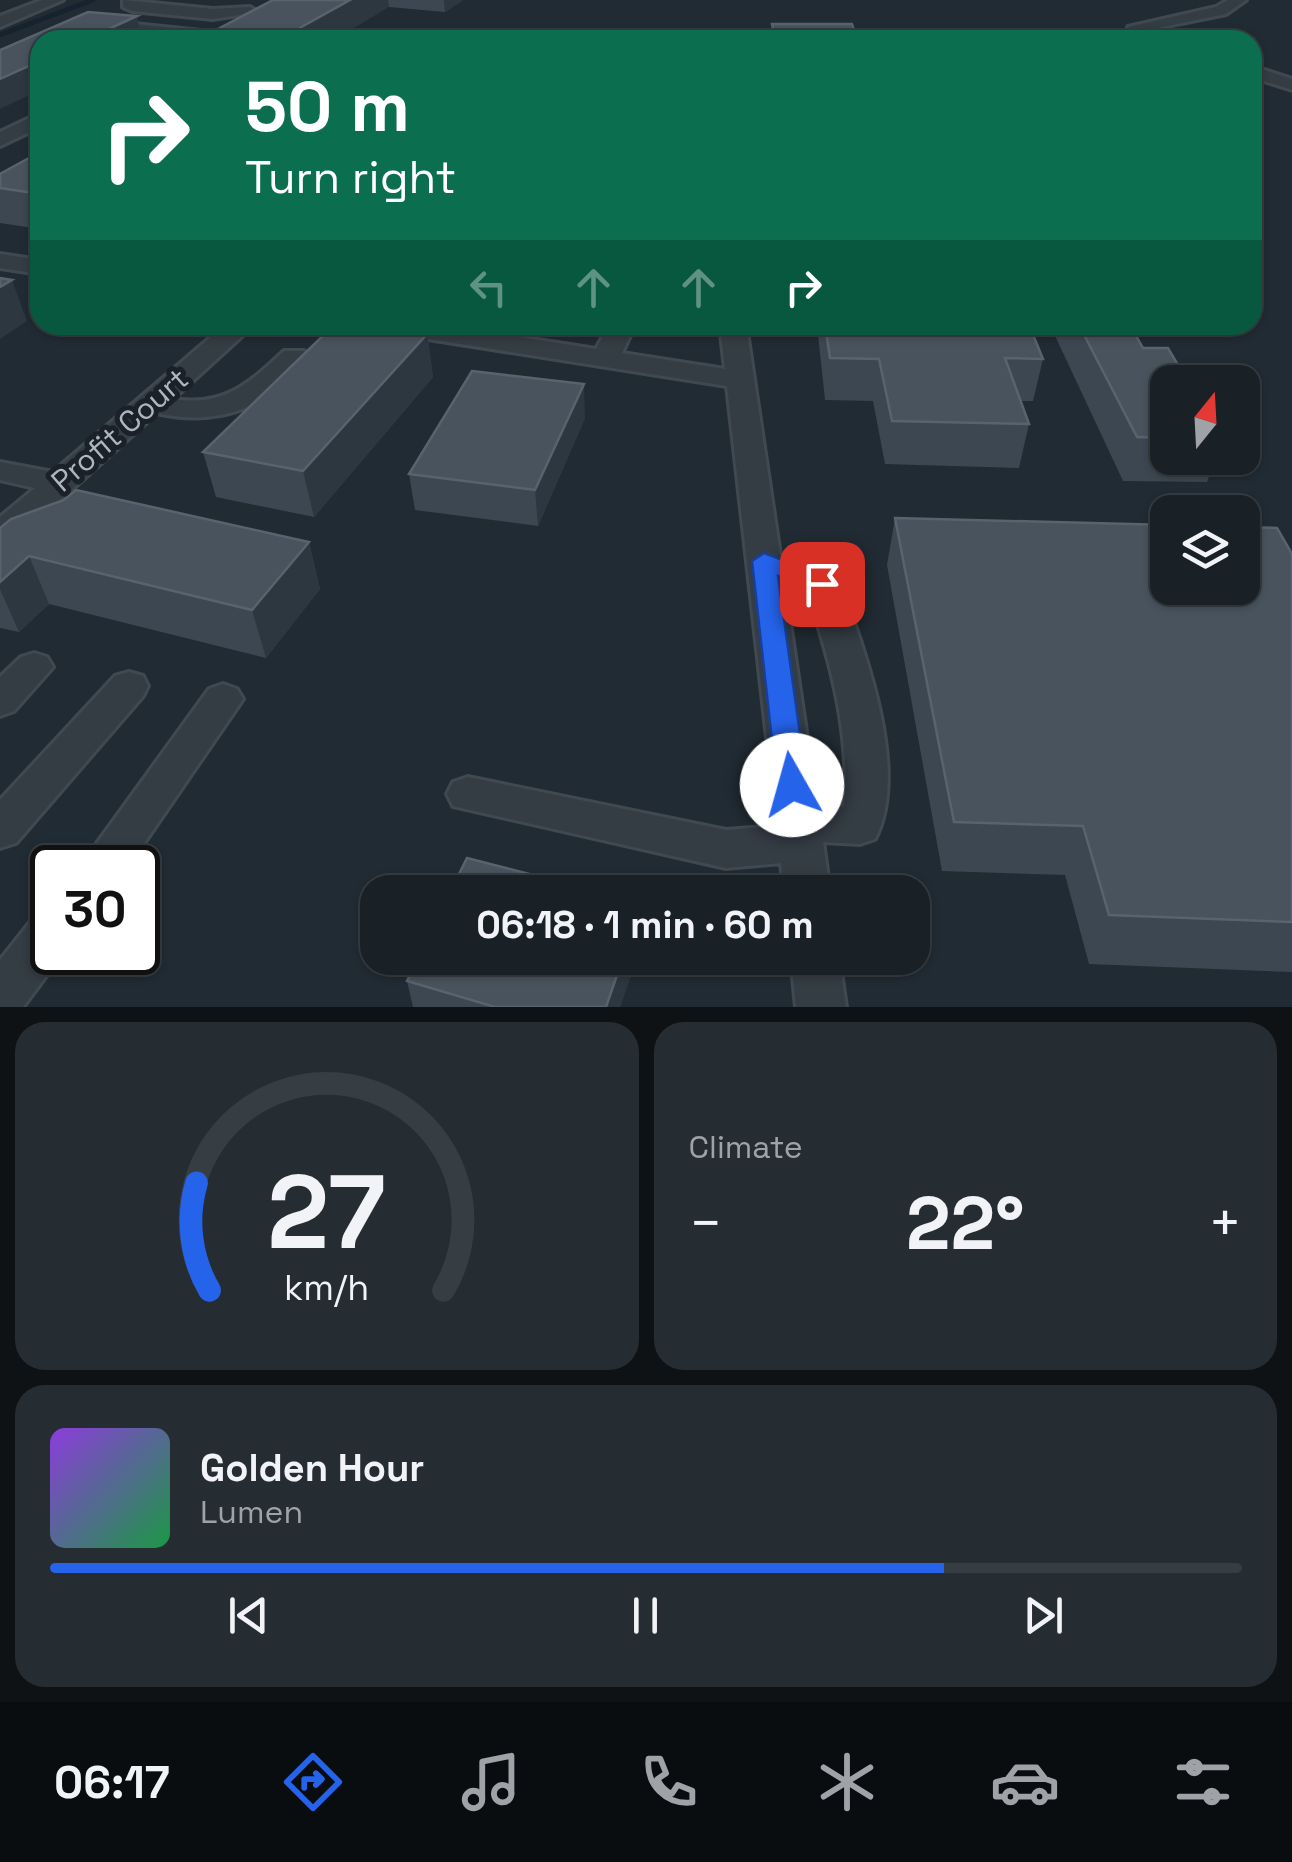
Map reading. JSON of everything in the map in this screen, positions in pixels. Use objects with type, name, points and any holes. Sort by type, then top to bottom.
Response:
[{"type":"street","points":[[0,22],[55,0]]},
{"type":"street","points":[[131,0],[128,4],[132,6],[212,14],[247,6]]},
{"type":"street","points":[[1140,30],[1136,28],[1230,9],[1238,0]]},
{"type":"street","points":[[210,30],[247,6]]},
{"type":"street","points":[[0,10],[24,13]]},
{"type":"street","points":[[76,24],[128,30]]},
{"type":"street","points":[[1262,74],[1292,85]]},
{"type":"street","points":[[0,140],[30,126]]},
{"type":"street","points":[[0,260],[30,265]]},
{"type":"street","name":"Profit Court","points":[[0,535],[229,335]]},
{"type":"street","points":[[453,335],[740,380]]},
{"type":"street","points":[[605,359],[617,335]]},
{"type":"street","points":[[734,335],[804,875]]},
{"type":"street","points":[[151,403],[188,412],[225,410],[256,395],[294,358]]},
{"type":"street","points":[[0,471],[59,483]]},
{"type":"street","points":[[468,794],[726,849],[799,833],[860,826],[869,802],[864,756],[838,626],[822,584],[764,561]]},
{"type":"street","points":[[0,701],[34,668]]},
{"type":"street","points":[[0,830],[129,686]]},
{"type":"street","points":[[118,845],[224,699]]},
{"type":"street","points":[[0,998],[30,959]]},
{"type":"street","points":[[817,975],[821,1007]]},
{"type":"building","points":[[273,0],[350,0],[296,30],[216,30]]},
{"type":"building","points":[[88,12],[137,16],[107,30],[46,30]]},
{"type":"building","points":[[772,24],[852,24],[854,30],[773,30]]},
{"type":"building","points":[[30,37],[30,66],[0,79],[0,50]]},
{"type":"building","points":[[30,158],[30,192],[0,188],[0,174]]},
{"type":"building","points":[[324,335],[426,335],[303,471],[203,452]]},
{"type":"building","points":[[827,335],[1033,335],[1043,359],[1005,358],[1029,424],[892,421],[879,359],[830,358]]},
{"type":"building","points":[[1084,335],[1136,335],[1143,348],[1168,348],[1178,365],[1150,365],[1150,437],[1137,437]]},
{"type":"building","points":[[472,371],[584,384],[535,490],[409,474]]},
{"type":"building","points":[[76,490],[309,542],[252,610],[29,556],[0,582],[0,528],[11,519],[64,500]]},
{"type":"building","points":[[895,518],[1150,525],[1150,605],[1260,605],[1260,528],[1277,528],[1292,554],[1292,922],[1109,915],[1083,826],[954,822]]},
{"type":"building","points":[[467,858],[534,875],[458,875]]},
{"type":"building","points":[[410,975],[617,975],[606,1007],[495,1007],[407,981]]},
{"type":"waterway","points":[[0,35],[93,0]]},
{"type":"route","points":[[792,785],[764,561],[803,573],[822,584]]}]
